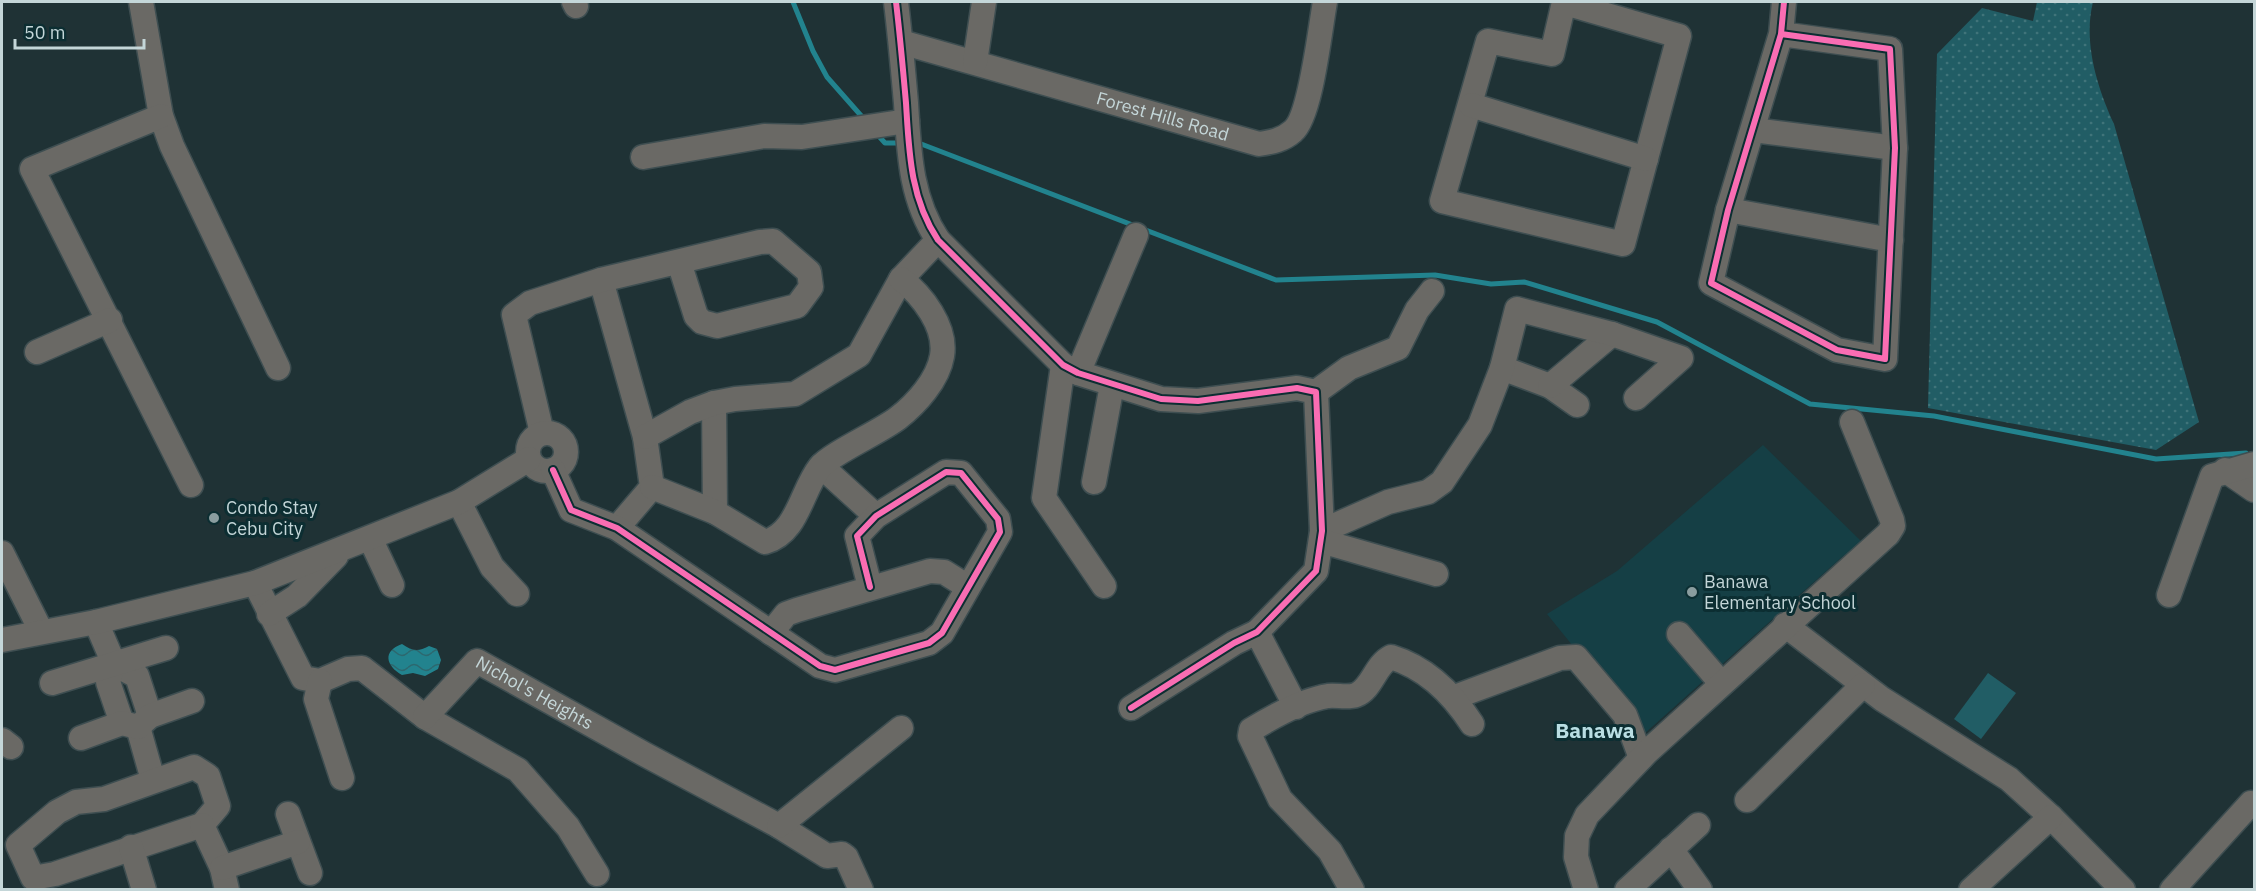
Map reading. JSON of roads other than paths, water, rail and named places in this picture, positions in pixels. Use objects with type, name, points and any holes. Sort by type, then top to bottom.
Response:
[{"type":"street","points":[[141,2],[161,116],[172,146],[278,368]]},
{"type":"street","points":[[896,2],[909,154],[916,196],[927,223],[938,240],[1070,369],[1112,385],[1161,399],[1198,401],[1297,388],[1316,392],[1349,368],[1398,348],[1417,310],[1432,291]]},
{"type":"street","points":[[975,62],[984,2]]},
{"type":"street","name":"Forest Hills Road","points":[[901,42],[1259,144],[1276,142],[1295,130],[1305,110],[1325,2]]},
{"type":"street","points":[[1564,2],[1679,36],[1623,244],[1442,201],[1471,105],[1488,41],[1552,54],[1564,2]]},
{"type":"street","points":[[1781,34],[1890,49],[1895,148],[1885,359],[1837,350],[1711,283],[1728,210],[1781,34],[1784,2]]},
{"type":"street","points":[[1471,105],[1646,159]]},
{"type":"street","points":[[161,116],[32,169],[191,484]]},
{"type":"street","points":[[643,157],[764,136],[802,137],[907,124]]},
{"type":"street","points":[[1753,130],[1895,148]]},
{"type":"street","points":[[1728,210],[1891,240]]},
{"type":"street","points":[[1104,586],[1044,498],[1070,369],[1136,235]]},
{"type":"street","points":[[645,437],[690,412],[714,403],[795,394],[859,355],[901,279],[938,240]]},
{"type":"street","points":[[542,433],[514,315],[530,303],[601,280],[679,262],[773,242],[810,272],[811,287],[797,306],[717,326],[702,322],[696,316],[679,262]]},
{"type":"street","points":[[652,487],[715,512],[765,542],[776,539],[786,530],[821,466],[897,419],[915,403],[930,384],[942,356],[940,334],[917,291],[901,279]]},
{"type":"street","points":[[601,280],[645,437],[652,487],[617,528]]},
{"type":"street","points":[[1322,536],[1388,502],[1428,492],[1442,482],[1480,425],[1502,368],[1516,309],[1612,334],[1681,358],[1636,398]]},
{"type":"street","points":[[37,352],[110,320]]},
{"type":"street","points":[[1550,386],[1612,334]]},
{"type":"street","points":[[1502,368],[1550,386],[1577,405]]},
{"type":"street","points":[[1094,482],[1112,385]]},
{"type":"street","points":[[1131,708],[1234,643],[1257,632],[1316,571],[1322,536],[1316,392]]},
{"type":"street","points":[[714,403],[715,512]]},
{"type":"street","points":[[1586,890],[1576,857],[1577,836],[1587,815],[1641,758],[1721,683],[1888,534],[1893,526],[1852,422]]},
{"type":"street","points":[[542,433],[554,434],[563,441],[567,452],[562,464],[553,470],[543,470],[535,466],[530,459],[528,448],[533,439],[542,433]]},
{"type":"street","points":[[2,640],[96,622],[255,583],[459,502],[530,459]]},
{"type":"street","points":[[2169,595],[2212,476],[2225,470],[2254,464]]},
{"type":"street","points":[[821,466],[876,516]]},
{"type":"street","points":[[553,470],[572,510],[617,528],[820,666],[836,670],[929,643],[942,633],[1000,532],[998,519],[961,473],[946,472],[876,516],[857,536],[870,587]]},
{"type":"street","points":[[2225,470],[2254,490]]},
{"type":"street","points":[[459,502],[492,567],[517,594]]},
{"type":"street","points":[[1322,536],[1436,574]]},
{"type":"street","points":[[370,538],[392,585]]},
{"type":"street","points":[[269,614],[297,596],[342,550]]},
{"type":"street","points":[[2,553],[41,632]]},
{"type":"street","points":[[771,633],[786,614],[870,587],[930,571],[944,572],[968,587]]},
{"type":"street","points":[[255,583],[303,678],[320,681],[348,669],[362,668],[425,717],[518,770],[568,827],[597,874]]},
{"type":"street","points":[[96,622],[114,664],[108,682],[137,722],[153,780]]},
{"type":"street","points":[[1785,625],[1863,685],[2009,779],[2051,817],[2123,890]]},
{"type":"street","points":[[1257,632],[1296,707]]},
{"type":"street","points":[[1679,634],[1721,683]]},
{"type":"street","points":[[52,683],[166,648]]},
{"type":"street","points":[[1352,890],[1330,851],[1280,799],[1250,736],[1251,730],[1296,707],[1326,696],[1356,695],[1364,689],[1383,661],[1391,657],[1407,662],[1455,697],[1472,724]]},
{"type":"street","points":[[1455,697],[1566,657],[1576,657],[1625,715],[1641,758]]},
{"type":"street","name":"Nichol's Heights","points":[[425,717],[477,661],[779,826],[827,856],[837,854],[846,857],[861,890]]},
{"type":"street","points":[[320,681],[316,699],[342,778]]},
{"type":"street","points":[[1747,800],[1863,685]]},
{"type":"street","points":[[81,738],[137,722],[192,701]]},
{"type":"street","points":[[779,826],[901,728]]},
{"type":"street","points":[[194,767],[208,776],[218,806],[202,825],[131,847],[57,882],[33,878],[18,845],[57,812],[76,802],[104,799],[153,780],[194,767]]},
{"type":"street","points":[[2172,890],[2251,803]]},
{"type":"street","points":[[288,814],[310,873]]},
{"type":"street","points":[[1971,890],[2051,817]]},
{"type":"street","points":[[202,825],[224,879],[298,842]]},
{"type":"street","points":[[1628,890],[1698,825]]},
{"type":"street","points":[[131,847],[144,890]]},
{"type":"street","points":[[1671,849],[1700,890]]},
{"type":"water","points":[[402,644],[415,650],[429,646],[437,649],[441,660],[438,669],[425,676],[413,673],[402,675],[392,667],[388,659],[391,651]]},
{"type":"waterway","points":[[793,2],[813,51],[827,77],[864,119]]},
{"type":"waterway","points":[[876,133],[885,143],[904,143]]},
{"type":"waterway","points":[[916,142],[1276,280],[1435,275],[1491,284],[1524,282],[1657,322],[1810,404],[1934,416],[2156,459],[2246,453]]},
{"type":"place","name":"Condo Stay Cebu City","points":[[214,518]]},
{"type":"place","name":"Banawa Elementary School","points":[[1692,592]]},
{"type":"district","name":"Banawa","points":[[1595,731]]}]
